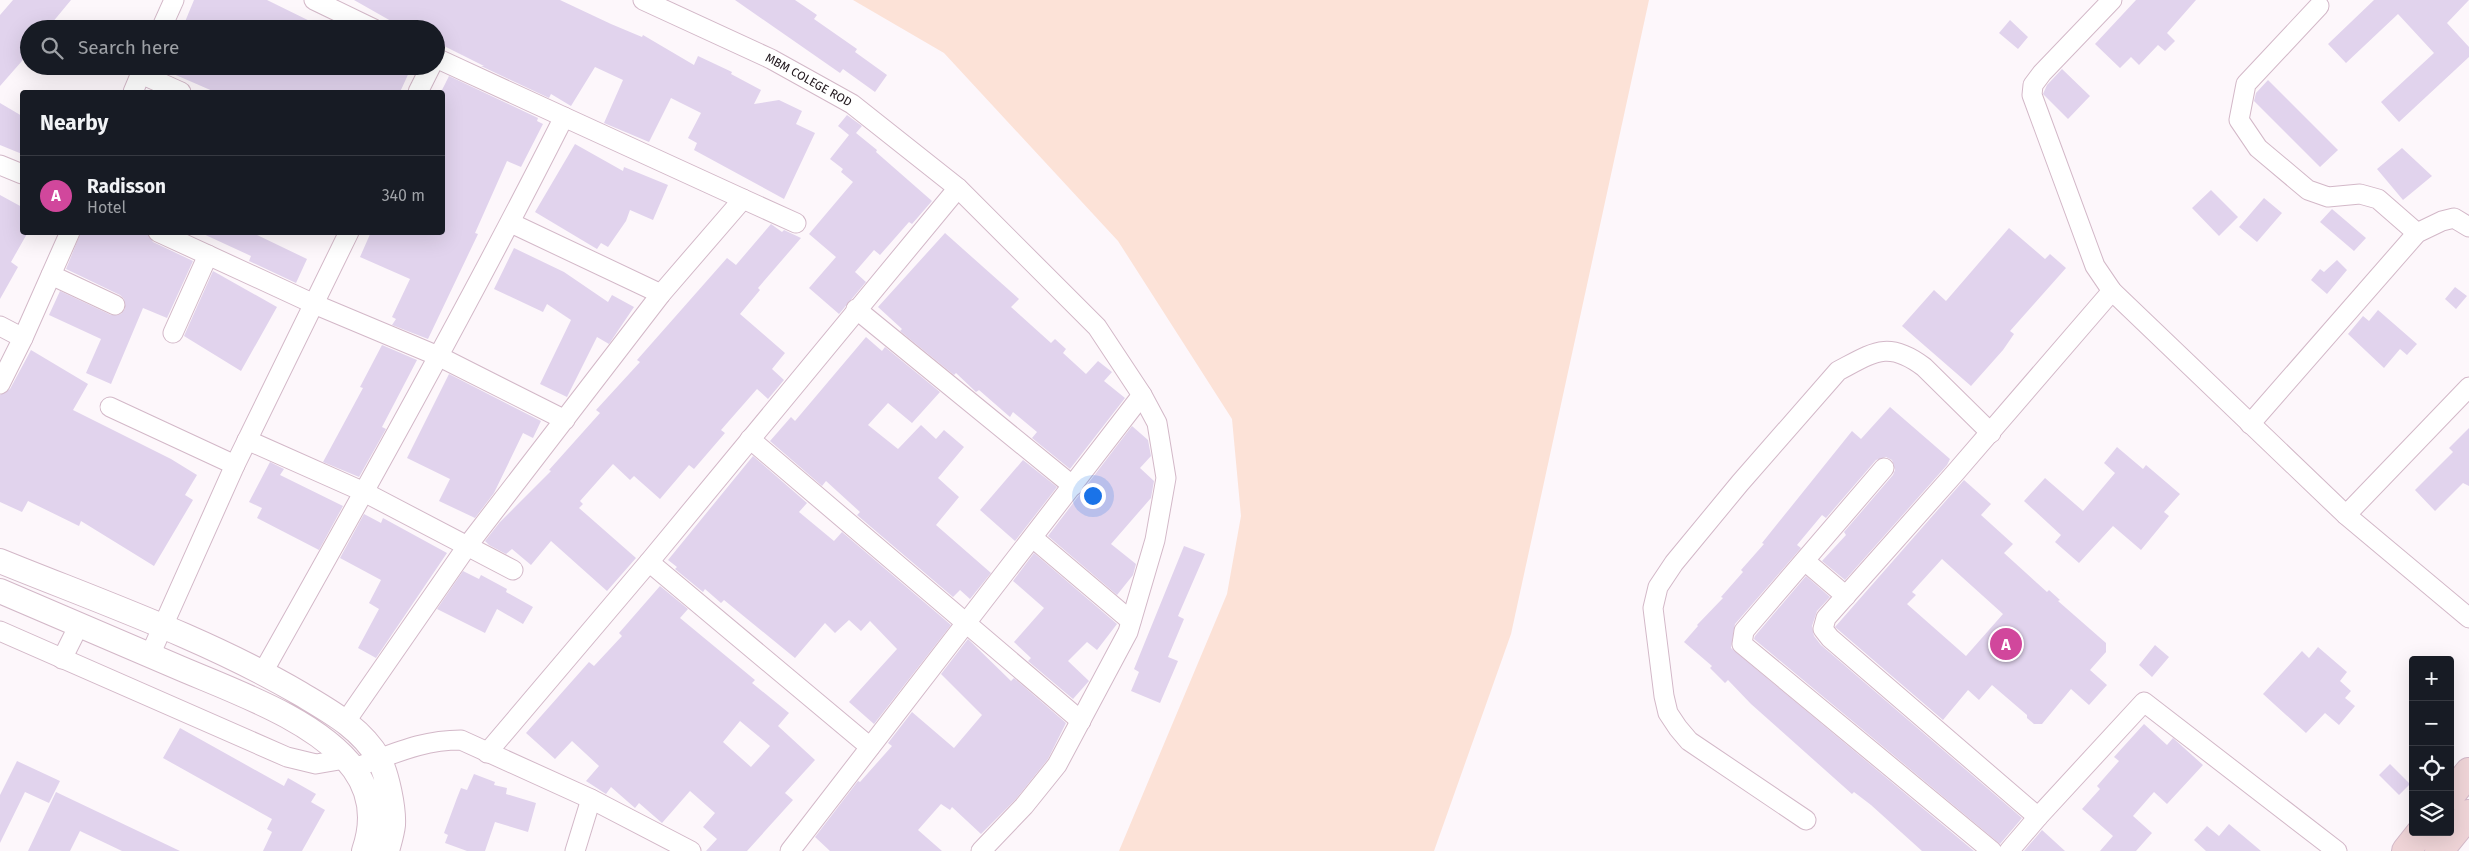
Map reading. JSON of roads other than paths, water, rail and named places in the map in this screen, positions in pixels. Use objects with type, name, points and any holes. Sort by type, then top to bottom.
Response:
[{"type":"main road","points":[[2454,791],[2469,772]]},
{"type":"main road","points":[[2439,851],[2469,814]]},
{"type":"main road","points":[[2406,851],[2418,836]]},
{"type":"street","points":[[165,20],[174,0]]},
{"type":"street","points":[[314,0],[355,20]]},
{"type":"street","name":"MBM COLEGE ROD","points":[[643,0],[771,58],[852,104],[958,188],[1097,327],[1142,396],[1157,423],[1166,478],[1155,540],[1128,632],[1057,765],[1024,806],[981,851]]},
{"type":"street","points":[[2112,0],[2042,73],[2033,85],[2032,95],[2095,266],[2112,291],[2346,515],[2469,618]]},
{"type":"street","points":[[2319,2],[2246,84],[2239,120],[2258,148],[2308,190],[2328,197],[2360,194],[2378,199],[2418,233]]},
{"type":"street","points":[[445,62],[796,224]]},
{"type":"street","points":[[134,90],[141,75]]},
{"type":"street","points":[[152,75],[178,90]]},
{"type":"street","points":[[419,90],[426,75]]},
{"type":"street","points":[[263,672],[511,223],[564,117]]},
{"type":"street","points":[[0,165],[20,173]]},
{"type":"street","points":[[487,753],[649,562],[856,309],[958,188]]},
{"type":"street","points":[[346,721],[468,545],[661,294],[743,199]]},
{"type":"street","points":[[2250,424],[2418,233],[2442,221],[2454,218],[2469,227]]},
{"type":"street","points":[[511,223],[661,294]]},
{"type":"street","points":[[0,384],[23,338],[69,235]]},
{"type":"street","points":[[165,235],[314,304],[438,356],[565,420]]},
{"type":"street","points":[[150,655],[247,440],[348,235]]},
{"type":"street","points":[[173,333],[208,255]]},
{"type":"street","points":[[52,274],[115,305]]},
{"type":"street","points":[[2038,817],[1826,633],[1824,629],[1826,618],[1991,433],[2112,291]]},
{"type":"street","points":[[856,309],[1073,486]]},
{"type":"street","points":[[0,326],[23,338]]},
{"type":"street","points":[[1806,820],[1689,741],[1668,713],[1654,615],[1658,587],[1674,563],[1740,483],[1838,371],[1864,358],[1885,350],[1898,352],[1914,359],[1991,433]]},
{"type":"street","points":[[2346,515],[2469,387]]},
{"type":"street","points":[[790,851],[1142,396]]},
{"type":"street","points":[[110,407],[235,466]]},
{"type":"street","points":[[750,439],[1081,721]]},
{"type":"street","points":[[247,440],[364,492],[513,570]]},
{"type":"street","points":[[1884,468],[1744,631],[1742,644],[1992,851]]},
{"type":"street","points":[[1033,538],[1132,621]]},
{"type":"street","points":[[0,560],[164,627],[263,672],[346,721],[365,739],[379,759],[388,784],[393,824],[387,851]]},
{"type":"street","points":[[1805,561],[1846,596]]},
{"type":"street","points":[[649,562],[870,747]]},
{"type":"street","points":[[0,591],[268,706],[328,743],[349,764],[366,791],[371,814],[370,834],[364,851]]},
{"type":"street","points":[[62,659],[79,625]]},
{"type":"street","points":[[0,631],[287,757],[316,764],[349,764],[379,759],[416,745],[437,740],[461,740],[591,799],[691,851]]},
{"type":"street","points":[[2009,851],[2144,702],[2337,851]]},
{"type":"street","points":[[575,851],[591,799]]},
{"type":"place","name":"Radisson","points":[[2006,644]]}]
